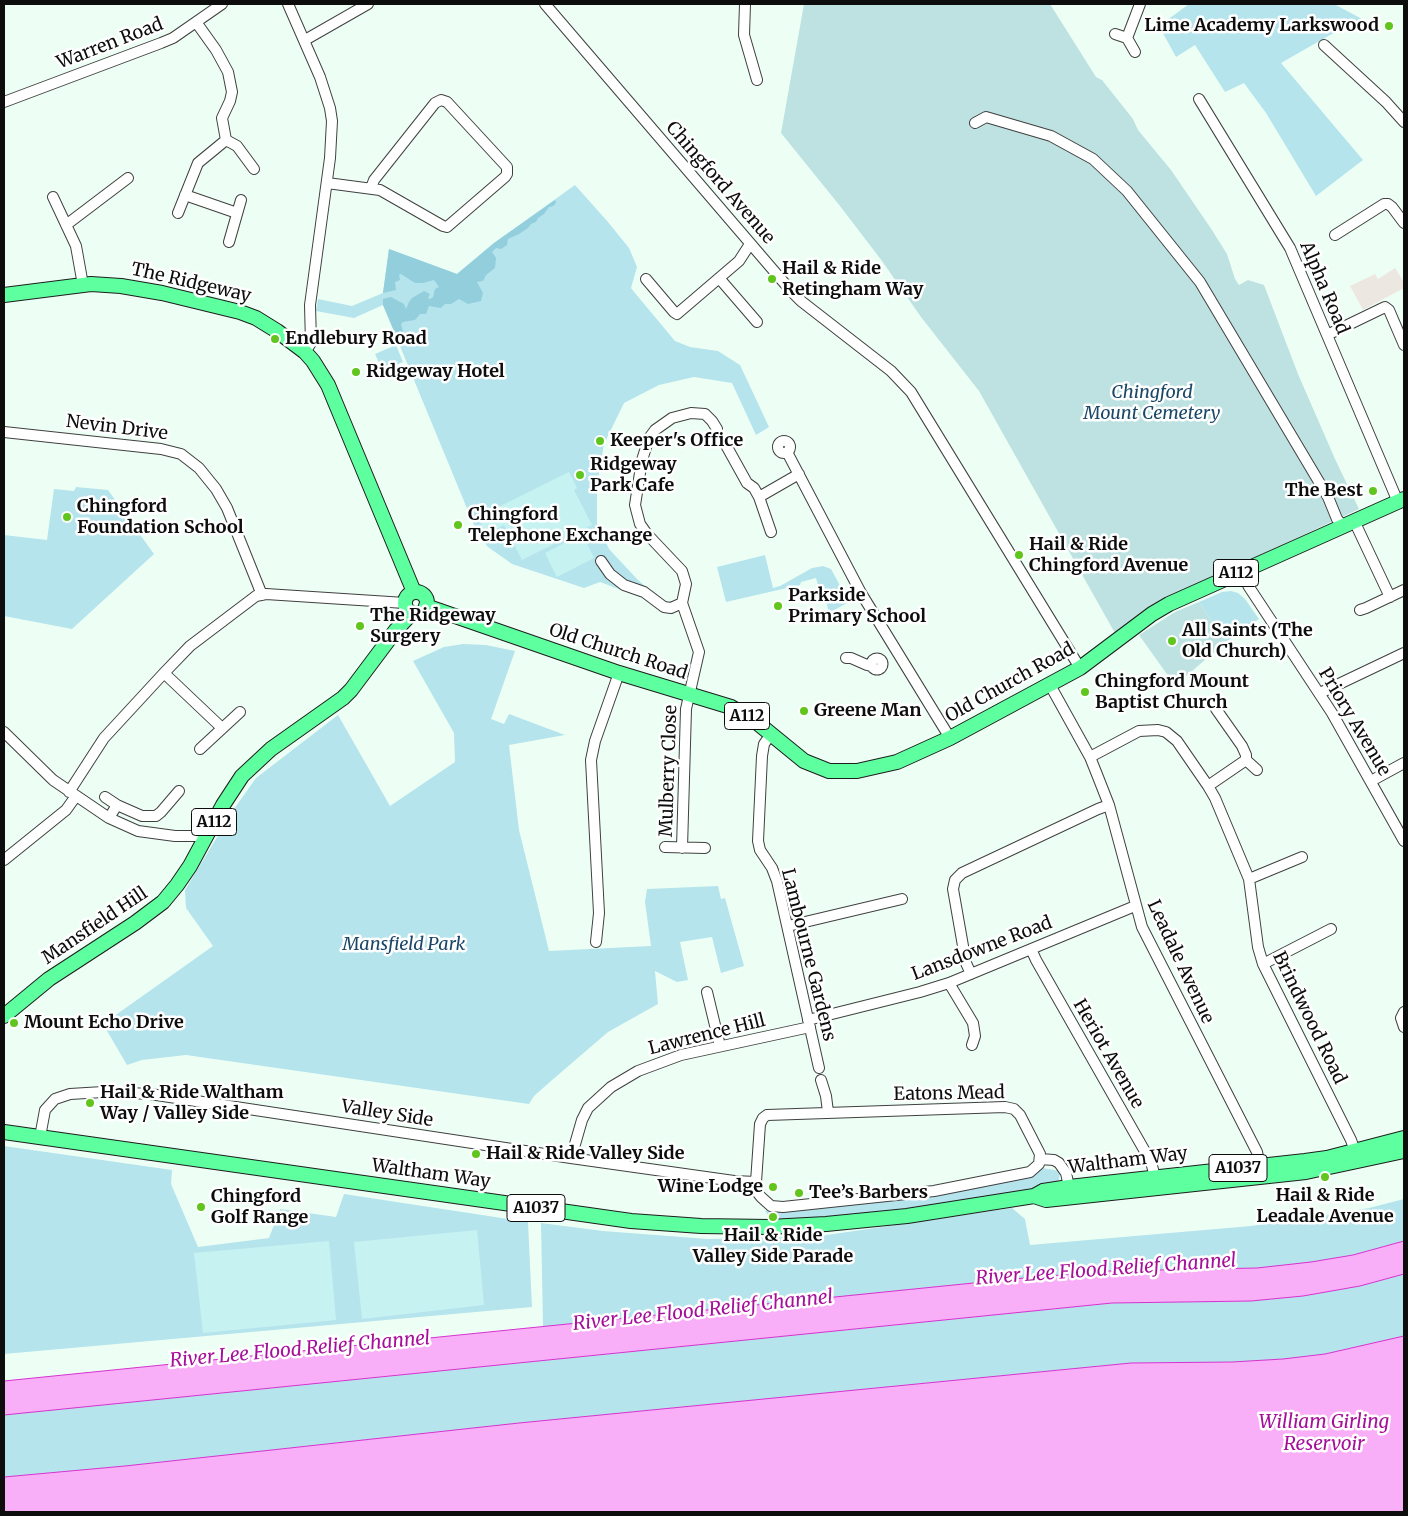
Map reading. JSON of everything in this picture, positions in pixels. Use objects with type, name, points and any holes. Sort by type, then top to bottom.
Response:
[{"type":"main road","name":"The Ridgeway","points":[[4,295],[103,284],[162,293],[240,312],[264,322],[305,352],[328,385],[410,603]]},
{"type":"main road","name":"Old Church Road","points":[[410,603],[421,594],[425,596],[426,606],[619,674],[731,707],[771,734],[804,761],[829,771],[847,772],[875,768],[897,762],[950,738],[1080,668],[1163,607],[1401,500]]},
{"type":"main road","name":"Mansfield Hill","points":[[4,1016],[49,979],[135,923],[163,902],[177,884],[205,839],[230,793],[251,766],[271,748],[343,698],[351,690],[380,650],[410,603]]},
{"type":"main road","name":"Waltham Way","points":[[4,1132],[631,1221],[701,1226],[770,1227],[907,1216],[1034,1196],[1046,1200],[1070,1192],[1155,1177],[1206,1177],[1260,1166],[1306,1167],[1404,1138]]},
{"type":"main road","name":"Waltham Way","points":[[1070,1192],[1306,1167],[1404,1151]]},
{"type":"street","name":"Warren Road","points":[[4,102],[173,38],[222,4]]},
{"type":"street","points":[[288,4],[320,77],[330,108],[332,132],[310,305],[311,343],[305,352]]},
{"type":"street","points":[[305,40],[368,4]]},
{"type":"street","name":"Chingford Avenue","points":[[546,4],[750,244],[801,301],[891,371],[911,392],[1080,668]]},
{"type":"street","points":[[745,4],[744,35],[757,80]]},
{"type":"street","points":[[1127,38],[1140,4]]},
{"type":"street","points":[[196,22],[216,50],[231,82],[232,92],[230,101],[222,118],[226,140]]},
{"type":"street","points":[[1114,34],[1127,38],[1135,52]]},
{"type":"street","points":[[1324,45],[1386,102],[1404,122]]},
{"type":"street","name":"Alpha Road","points":[[1199,99],[1290,248],[1401,500]]},
{"type":"street","points":[[327,183],[380,190],[443,226],[448,227],[505,177],[507,167],[447,102],[441,100],[435,103],[386,164],[374,180],[371,188]]},
{"type":"street","points":[[975,123],[986,117],[1051,136],[1092,158],[1127,191],[1200,282],[1328,496],[1337,519],[1343,526]]},
{"type":"street","points":[[226,140],[237,146],[254,169]]},
{"type":"street","points":[[178,213],[198,163],[226,140]]},
{"type":"street","points":[[66,225],[128,178]]},
{"type":"street","points":[[185,195],[237,213]]},
{"type":"street","points":[[53,197],[76,246],[83,285]]},
{"type":"street","points":[[229,242],[241,200]]},
{"type":"street","points":[[1335,235],[1384,204],[1392,207],[1404,223]]},
{"type":"street","points":[[646,279],[677,314],[739,261],[750,244]]},
{"type":"street","points":[[719,278],[757,322]]},
{"type":"street","points":[[1327,335],[1385,307],[1404,345]]},
{"type":"street","points":[[601,561],[610,574],[624,585],[644,592],[664,607],[671,608],[682,603],[686,584],[682,571],[647,534],[640,524],[636,513],[636,493],[642,460],[649,438],[655,430],[672,418],[691,413],[705,414],[717,429]]},
{"type":"street","name":"Nevin Drive","points":[[4,432],[161,449],[181,454],[192,460],[208,477],[227,508],[262,595]]},
{"type":"street","points":[[727,447],[747,483],[754,488],[759,497],[771,532]]},
{"type":"street","points":[[787,452],[861,593],[950,738]]},
{"type":"street","points":[[759,497],[798,474]]},
{"type":"street","points":[[1357,520],[1357,527],[1390,597]]},
{"type":"street","name":"Priory Avenue","points":[[1241,571],[1249,588],[1320,693],[1404,841]]},
{"type":"street","points":[[1360,610],[1404,590]]},
{"type":"street","points":[[4,860],[66,810],[104,738],[164,673],[190,646],[256,596],[410,603]]},
{"type":"street","name":"Mulberry Close","points":[[682,603],[700,652],[686,709],[682,848]]},
{"type":"street","points":[[1320,693],[1404,653]]},
{"type":"street","points":[[846,658],[851,658],[871,666],[876,659],[882,663],[900,656]]},
{"type":"street","points":[[164,673],[222,728]]},
{"type":"street","points":[[596,942],[599,913],[591,760],[595,741],[619,674]]},
{"type":"street","name":"Leadale Avenue","points":[[1050,685],[1090,757],[1109,806],[1135,906],[1151,947],[1257,1152],[1260,1166]]},
{"type":"street","points":[[1216,709],[1242,746],[1246,760],[1257,770]]},
{"type":"street","points":[[200,749],[240,712]]},
{"type":"street","name":"Brindwood Road","points":[[1090,757],[1139,731],[1158,730],[1166,732],[1177,741],[1208,786],[1215,798],[1249,878],[1258,947],[1263,964],[1355,1151]]},
{"type":"street","points":[[4,732],[53,780],[109,818],[138,830],[175,836],[198,836],[205,839]]},
{"type":"street","name":"Lambourne Gardens","points":[[771,734],[762,750],[758,841],[760,850],[775,875],[819,1068]]},
{"type":"street","points":[[1208,786],[1246,760]]},
{"type":"street","points":[[1371,781],[1404,764]]},
{"type":"street","points":[[105,797],[142,816],[156,816],[179,791]]},
{"type":"street","points":[[109,818],[117,804]]},
{"type":"street","points":[[972,974],[966,963],[953,889],[955,880],[962,873],[1098,809],[1109,806]]},
{"type":"street","name":"Mulberry Close","points":[[665,847],[705,848]]},
{"type":"street","points":[[1249,878],[1302,857]]},
{"type":"street","points":[[788,926],[902,900]]},
{"type":"street","name":"Lansdowne Road","points":[[809,1024],[949,983],[1135,906]]},
{"type":"street","points":[[1263,964],[1331,929]]},
{"type":"street","name":"Heriot Avenue","points":[[1031,949],[1151,1162],[1155,1177]]},
{"type":"street","points":[[949,983],[973,1023],[975,1036],[972,1045]]},
{"type":"street","points":[[708,992],[720,1046]]},
{"type":"street","points":[[1404,1012],[1401,1018],[1404,1027]]},
{"type":"street","name":"Lawrence Hill","points":[[572,1158],[582,1120],[588,1108],[611,1087],[638,1070],[681,1055],[809,1024]]},
{"type":"street","points":[[822,1080],[828,1112]]},
{"type":"street","name":"Valley Side","points":[[40,1137],[46,1110],[56,1100],[70,1094],[103,1092],[150,1094],[572,1158],[756,1182]]},
{"type":"street","name":"Eatons Mead","points":[[756,1182],[760,1124],[763,1118],[773,1114],[1010,1108],[1020,1115],[1040,1154],[1040,1159]]},
{"type":"street","points":[[756,1182],[761,1197],[771,1206],[783,1207],[934,1191],[1003,1179],[1034,1170],[1039,1164],[1040,1159],[1054,1160],[1060,1163],[1066,1173],[1070,1192]]},
{"type":"shaded area","points":[[555,200],[556,203],[549,207],[536,222],[508,239],[507,245],[501,249],[496,248],[492,252],[496,258],[495,268],[486,275],[483,281],[477,282],[483,293],[481,301],[468,304],[459,299],[451,304],[445,304],[441,308],[429,306],[426,314],[420,314],[415,320],[401,324],[404,335],[397,338],[383,305],[383,299],[391,297],[404,304],[406,309],[412,298],[424,291],[430,294],[428,298],[430,299],[433,297],[435,289],[439,287],[434,280],[415,283],[401,274],[399,275],[400,280],[395,282],[396,290],[383,293],[389,249],[457,274],[494,243]]},
{"type":"shaded area","points":[[1395,268],[1404,282],[1404,288],[1363,310],[1350,286],[1375,274],[1378,279]]},
{"type":"shaded area","points":[[569,472],[577,488],[574,490],[592,525],[522,560],[504,525],[486,534],[478,517]]},
{"type":"shaded area","points":[[582,534],[594,558],[557,577],[545,553]]},
{"type":"shaded area","points":[[477,1230],[484,1305],[362,1319],[354,1242]]},
{"type":"shaded area","points":[[329,1241],[336,1320],[203,1333],[194,1253]]},
{"type":"green space","name":"Chingford Mount Cemetery","points":[[804,4],[1050,4],[1096,77],[1102,80],[1133,119],[1138,130],[1171,170],[1212,230],[1227,254],[1235,279],[1239,285],[1248,280],[1264,285],[1298,374],[1359,509],[1153,605],[1116,635],[979,391],[921,317],[882,261],[840,206],[781,133]]},
{"type":"green space","points":[[1189,4],[1334,4],[1362,19],[1281,63],[1363,160],[1316,196],[1266,113],[1244,83],[1225,92],[1195,45],[1176,57],[1159,26]]},
{"type":"green space","points":[[575,185],[629,248],[637,267],[631,288],[635,293],[675,341],[690,347],[718,351],[740,365],[769,427],[756,435],[732,383],[694,377],[659,385],[624,403],[604,444],[597,485],[597,523],[609,549],[647,588],[640,597],[600,582],[584,588],[512,564],[488,547],[478,535],[383,305],[354,318],[316,311],[318,299],[352,306],[383,293],[389,249],[457,274],[494,243]]},
{"type":"green space","points":[[396,345],[403,362],[375,374],[371,366],[379,363],[375,354]]},
{"type":"green space","name":"Chingford Foundation School","points":[[76,487],[108,490],[154,554],[72,629],[4,616],[4,535],[47,540],[54,489],[74,491]]},
{"type":"green space","points":[[765,555],[773,588],[812,568],[823,566],[831,569],[849,602],[829,613],[823,589],[819,589],[816,578],[801,582],[800,585],[726,602],[717,567]]},
{"type":"green space","points":[[1231,591],[1238,593],[1245,599],[1259,619],[1226,642],[1199,602],[1222,592]]},
{"type":"green space","points":[[1199,602],[1226,642],[1178,683],[1169,677],[1139,635],[1175,612]]},
{"type":"green space","name":"Mansfield Park","points":[[463,644],[486,645],[515,651],[491,719],[504,724],[509,714],[565,735],[509,745],[519,830],[549,951],[651,946],[645,902],[647,889],[718,886],[721,899],[725,898],[744,966],[721,973],[712,937],[680,942],[688,980],[677,982],[655,971],[658,1004],[608,1032],[534,1096],[529,1104],[186,1055],[142,1060],[127,1065],[103,1024],[213,946],[186,908],[185,890],[234,809],[256,778],[338,715],[390,806],[455,762],[454,733],[413,661],[444,647]]},
{"type":"green space","points":[[4,1146],[172,1170],[171,1184],[198,1247],[269,1238],[280,1209],[336,1217],[344,1194],[528,1222],[532,1307],[4,1354]]},
{"type":"green space","points":[[1042,1168],[1060,1171],[1059,1180],[1055,1185],[904,1212],[772,1220],[765,1211],[841,1206],[956,1192],[1033,1175]]},
{"type":"green space","points":[[1404,1199],[1404,1241],[1353,1255],[1311,1262],[1257,1268],[1109,1271],[1013,1279],[543,1327],[541,1223],[603,1231],[708,1239],[820,1236],[1012,1208],[1025,1219],[1030,1245],[1251,1226],[1369,1208]]},
{"type":"green space","points":[[1404,1274],[1404,1336],[1325,1354],[1232,1362],[1131,1363],[519,1423],[125,1466],[4,1477],[4,1415],[1112,1303],[1251,1301],[1303,1296],[1360,1286]]},
{"type":"water","name":"River Lee Flood Relief Channel","points":[[1404,1241],[1404,1274],[1360,1286],[1303,1296],[1251,1301],[1112,1303],[4,1415],[4,1381],[1013,1279],[1109,1271],[1257,1268],[1353,1255]]},
{"type":"water","name":"William Girling Reservoir","points":[[1404,1336],[1404,1512],[4,1512],[4,1477],[125,1466],[519,1423],[1131,1363],[1232,1362],[1283,1359],[1325,1354]]},
{"type":"place","name":"Lime Academy Larkswood","points":[[1389,26]]},
{"type":"place","name":"Hail & Ride Retingham Way","points":[[772,279]]},
{"type":"place","name":"Endlebury Road","points":[[275,339]]},
{"type":"place","name":"Ridgeway Hotel","points":[[356,372]]},
{"type":"place","name":"Keeper's Office","points":[[600,441]]},
{"type":"place","name":"Ridgeway Park Cafe","points":[[580,475]]},
{"type":"place","name":"The Best","points":[[1373,491]]},
{"type":"place","name":"Chingford Foundation School","points":[[67,517]]},
{"type":"place","name":"Chingford Telephone Exchange","points":[[458,525]]},
{"type":"place","name":"Hail & Ride Chingford Avenue","points":[[1019,555]]},
{"type":"place","name":"Parkside Primary School","points":[[778,606]]},
{"type":"place","name":"The Ridgeway Surgery","points":[[360,626]]},
{"type":"place","name":"All Saints (The Old Church)","points":[[1172,641]]},
{"type":"place","name":"Chingford Mount Baptist Church","points":[[1085,692]]},
{"type":"place","name":"Greene Man","points":[[804,711]]},
{"type":"place","name":"Mount Echo Drive","points":[[14,1023]]},
{"type":"place","name":"Hail & Ride Waltham Way / Valley Side","points":[[90,1103]]},
{"type":"place","name":"Hail & Ride Valley Side","points":[[476,1154]]},
{"type":"place","name":"Hail & Ride Leadale Avenue","points":[[1325,1177]]},
{"type":"place","name":"Wine Lodge","points":[[773,1187]]},
{"type":"place","name":"Tee’s Barbers","points":[[799,1193]]},
{"type":"place","name":"Chingford Golf Range","points":[[201,1207]]},
{"type":"place","name":"Hail & Ride Valley Side Parade","points":[[773,1217]]}]
